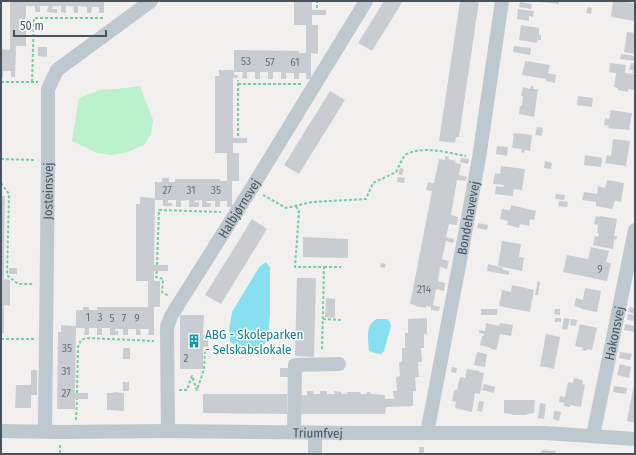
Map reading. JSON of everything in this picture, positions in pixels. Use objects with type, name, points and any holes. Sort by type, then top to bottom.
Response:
[{"type":"street","name":"Josteinsvej","points":[[44,432],[47,284],[48,89],[57,70],[151,1]]},
{"type":"street","name":"Halbjørnsvej","points":[[168,431],[167,327],[171,316],[366,1]]},
{"type":"street","name":"Bondehavevej","points":[[426,432],[479,158],[502,1]]},
{"type":"street","name":"Hakonsvej","points":[[593,436],[635,230]]},
{"type":"street","points":[[294,432],[295,365],[339,364]]},
{"type":"street","name":"Triumfvej","points":[[1,431],[545,433],[635,439]]},
{"type":"street","points":[[315,454],[316,432]]},
{"type":"path","points":[[317,1],[317,8]]},
{"type":"path","points":[[32,82],[34,18],[107,18]]},
{"type":"path","points":[[238,80],[238,136]]},
{"type":"path","points":[[1,82],[51,82]]},
{"type":"path","points":[[238,84],[316,84]]},
{"type":"path","points":[[251,189],[286,208],[312,202],[366,199],[373,183],[396,172],[404,156],[413,152],[434,150],[479,158]]},
{"type":"path","points":[[1,159],[48,160]]},
{"type":"path","points":[[1,183],[9,194],[7,275],[18,284],[47,284]]},
{"type":"path","points":[[296,206],[299,212],[296,267],[341,267]]},
{"type":"path","points":[[157,265],[159,210],[236,212]]},
{"type":"path","points":[[322,365],[324,267]]},
{"type":"path","points":[[157,271],[156,277],[163,279],[162,292],[181,301]]},
{"type":"path","points":[[323,319],[340,320]]},
{"type":"path","points":[[77,393],[78,347],[81,340],[87,338],[167,341]]},
{"type":"path","points":[[1,339],[46,340]]},
{"type":"path","points":[[168,390],[187,390],[192,376],[197,390],[204,369],[205,349]]},
{"type":"path","points":[[76,432],[77,399]]},
{"type":"green space","points":[[140,86],[153,120],[151,134],[144,145],[128,152],[111,155],[97,153],[72,141],[79,98],[99,90]]},
{"type":"water","points":[[266,262],[270,268],[270,314],[268,339],[263,346],[237,347],[230,342],[229,332],[232,312],[260,266]]},
{"type":"water","points":[[377,319],[387,319],[391,326],[384,351],[381,354],[369,351],[369,328]]},
{"type":"building","points":[[10,1],[104,1],[104,13],[99,13],[99,7],[92,7],[91,13],[87,13],[87,7],[78,6],[78,13],[74,13],[73,6],[66,6],[66,13],[61,12],[61,6],[53,6],[52,9],[57,9],[57,13],[47,12],[48,6],[40,6],[40,12],[35,12],[35,6],[26,6],[26,46],[16,46],[15,77],[11,77],[11,71],[3,71],[3,77],[1,77],[1,49],[10,50]]},
{"type":"building","points":[[294,1],[312,1],[312,10],[326,10],[326,15],[312,15],[312,25],[318,25],[318,54],[311,53],[311,79],[306,79],[306,73],[299,73],[299,79],[294,79],[294,73],[286,73],[286,79],[281,79],[281,72],[273,72],[273,79],[268,79],[268,72],[260,72],[260,79],[255,79],[255,72],[247,72],[247,79],[242,78],[243,72],[234,72],[234,75],[238,75],[238,78],[233,78],[233,138],[247,138],[247,143],[233,143],[233,153],[239,153],[239,181],[232,181],[232,207],[227,207],[227,201],[220,201],[220,207],[215,207],[215,201],[207,201],[207,203],[211,203],[211,207],[202,207],[202,200],[194,201],[199,202],[199,207],[189,207],[189,200],[181,201],[181,207],[176,207],[176,200],[168,200],[168,203],[172,203],[172,206],[163,206],[163,200],[155,200],[154,265],[168,265],[168,271],[154,271],[154,281],[160,281],[160,307],[154,307],[154,335],[148,335],[149,329],[140,329],[141,335],[136,335],[136,329],[128,329],[128,335],[123,335],[123,329],[115,329],[115,331],[118,331],[118,335],[110,335],[110,328],[102,328],[102,335],[97,335],[97,328],[89,328],[89,335],[84,335],[85,328],[76,328],[75,393],[88,393],[88,399],[75,399],[75,409],[57,409],[58,332],[61,332],[61,325],[76,326],[76,310],[83,310],[83,307],[89,307],[89,310],[97,310],[97,307],[148,307],[148,281],[136,281],[136,204],[140,204],[140,197],[155,198],[155,182],[162,182],[162,178],[169,178],[169,182],[175,182],[175,179],[220,179],[220,181],[227,181],[227,153],[215,153],[215,76],[219,76],[219,70],[234,70],[234,50],[299,51],[299,53],[306,53],[306,25],[294,25]]},
{"type":"building","points":[[384,1],[403,1],[372,51],[358,43]]},
{"type":"building","points":[[460,1],[479,1],[459,137],[456,137],[455,143],[439,141]]},
{"type":"building","points":[[559,1],[559,4],[539,2]]},
{"type":"building","points":[[613,1],[635,3],[635,21],[611,17]]},
{"type":"building","points":[[520,2],[532,4],[531,9],[519,7]]},
{"type":"building","points":[[588,7],[592,8],[591,14],[586,13]]},
{"type":"building","points":[[518,9],[534,11],[533,17],[529,16],[529,21],[517,19]]},
{"type":"building","points":[[521,25],[539,28],[541,40],[538,40],[537,43],[519,40]]},
{"type":"building","points":[[627,32],[635,33],[635,54],[624,52]]},
{"type":"building","points":[[514,46],[531,48],[530,55],[513,52]]},
{"type":"building","points":[[38,47],[47,47],[47,57],[38,56]]},
{"type":"building","points":[[621,54],[635,56],[635,61],[620,59]]},
{"type":"building","points":[[525,61],[550,65],[548,73],[556,75],[555,83],[546,81],[546,79],[522,75]]},
{"type":"building","points":[[610,63],[626,65],[625,73],[635,74],[634,90],[628,89],[628,92],[618,90],[618,88],[614,87],[616,73],[609,72]]},
{"type":"building","points":[[631,63],[635,63],[635,73],[632,73],[633,70],[629,70]]},
{"type":"building","points":[[531,86],[534,86],[533,89],[538,89],[534,117],[519,114],[520,106],[522,106],[523,96],[521,96],[523,87],[530,89]]},
{"type":"building","points":[[330,91],[345,100],[299,174],[284,165]]},
{"type":"building","points":[[578,96],[593,98],[592,107],[577,105]]},
{"type":"building","points":[[611,110],[632,113],[629,130],[608,128],[609,126],[604,125],[605,118],[609,119]]},
{"type":"building","points":[[537,127],[543,128],[542,136],[535,135]]},
{"type":"building","points":[[514,133],[532,135],[530,151],[525,150],[524,153],[521,152],[522,149],[512,148]]},
{"type":"building","points":[[613,139],[630,141],[626,166],[605,163],[607,155],[611,156]]},
{"type":"building","points":[[497,146],[508,147],[507,156],[496,154]]},
{"type":"building","points":[[585,155],[602,158],[601,167],[584,165]]},
{"type":"building","points":[[445,156],[449,157],[448,159],[456,161],[455,163],[461,164],[459,175],[467,177],[466,181],[457,180],[451,215],[458,217],[457,225],[449,224],[446,237],[454,239],[453,243],[446,241],[442,259],[449,261],[447,269],[440,267],[438,281],[445,283],[444,291],[436,289],[433,305],[440,307],[439,311],[431,310],[431,307],[426,306],[426,308],[410,304],[432,191],[426,190],[428,182],[434,183],[439,159],[445,160]]},
{"type":"building","points":[[461,158],[469,159],[468,164],[460,162]]},
{"type":"building","points":[[545,161],[552,163],[551,169],[544,168]]},
{"type":"building","points":[[501,166],[525,169],[522,190],[514,189],[513,196],[495,194],[496,186],[503,187],[504,185],[493,184],[495,173],[500,174]]},
{"type":"building","points":[[400,168],[404,169],[402,175],[398,174]]},
{"type":"building","points":[[398,177],[405,178],[404,183],[397,182]]},
{"type":"building","points":[[607,180],[624,183],[621,202],[615,201],[612,209],[596,206],[596,202],[582,200],[584,192],[597,194],[598,186],[605,188]]},
{"type":"building","points":[[556,194],[565,195],[564,200],[555,199]]},
{"type":"building","points":[[1,196],[5,196],[4,279],[10,280],[10,306],[4,305],[4,333],[1,333]]},
{"type":"building","points":[[559,201],[568,202],[567,207],[558,206]]},
{"type":"building","points":[[511,205],[536,211],[534,220],[530,219],[529,226],[520,224],[519,228],[507,225],[508,221],[500,219],[502,209],[510,210]]},
{"type":"building","points":[[596,216],[617,219],[614,236],[617,236],[616,240],[614,239],[613,249],[593,245],[595,236],[598,237],[599,233],[597,233],[598,225],[594,224]]},
{"type":"building","points":[[252,219],[267,229],[221,304],[205,295]]},
{"type":"building","points":[[478,223],[488,225],[487,230],[477,228]]},
{"type":"building","points":[[303,237],[348,239],[348,258],[303,257]]},
{"type":"building","points":[[502,241],[521,244],[519,257],[524,258],[522,271],[498,266]]},
{"type":"building","points":[[591,247],[609,251],[606,262],[611,263],[607,281],[563,272],[567,255],[588,259]]},
{"type":"building","points":[[381,263],[386,264],[385,268],[380,267]]},
{"type":"building","points":[[488,264],[509,271],[509,275],[487,271]]},
{"type":"building","points":[[9,268],[17,268],[17,274],[9,274]]},
{"type":"building","points":[[297,278],[316,278],[314,357],[295,356]]},
{"type":"building","points":[[538,281],[540,282],[538,295],[535,295]]},
{"type":"building","points":[[512,285],[534,290],[530,312],[499,306],[502,290],[511,292]]},
{"type":"building","points":[[585,288],[601,291],[597,312],[574,306],[576,298],[583,300]]},
{"type":"building","points":[[326,298],[335,299],[335,318],[325,317]]},
{"type":"building","points":[[630,307],[635,308],[635,314],[628,312]]},
{"type":"building","points":[[481,309],[497,309],[497,315],[481,315]]},
{"type":"building","points":[[555,309],[560,309],[560,315],[554,314]]},
{"type":"building","points":[[628,314],[635,315],[635,321],[627,320]]},
{"type":"building","name":"ABG - Skoleparken - Selskabslokale","points":[[180,315],[204,315],[203,335],[208,335],[208,347],[203,347],[203,369],[180,369]]},
{"type":"building","points":[[427,318],[427,334],[424,334],[424,348],[421,348],[422,362],[418,362],[419,377],[415,377],[416,391],[413,391],[413,406],[386,407],[385,414],[300,414],[300,395],[307,395],[307,391],[313,391],[314,394],[320,394],[320,391],[327,391],[327,394],[334,394],[334,391],[341,392],[341,394],[348,394],[347,392],[360,392],[361,394],[366,394],[367,392],[370,392],[371,394],[385,395],[385,399],[394,399],[393,391],[397,391],[396,377],[400,376],[399,362],[402,362],[402,348],[405,348],[405,333],[408,333],[408,319]]},
{"type":"building","points":[[555,318],[561,318],[561,322],[555,322]]},
{"type":"building","points":[[564,318],[570,319],[567,330],[562,329]]},
{"type":"building","points":[[571,319],[577,320],[576,326],[570,325]]},
{"type":"building","points":[[486,323],[499,326],[500,323],[513,325],[511,336],[500,334],[496,350],[480,345],[484,334],[479,333],[479,330],[485,331]]},
{"type":"building","points":[[580,324],[597,328],[592,350],[587,349],[586,351],[582,350],[583,348],[575,346]]},
{"type":"building","points":[[625,324],[635,326],[635,332],[624,330]]},
{"type":"building","points":[[546,334],[560,337],[554,369],[540,366]]},
{"type":"building","points":[[123,348],[130,348],[130,359],[123,359]]},
{"type":"building","points":[[477,352],[487,354],[485,367],[474,365]]},
{"type":"building","points":[[620,352],[632,354],[630,360],[619,358]]},
{"type":"building","points":[[620,364],[631,367],[629,378],[617,375]]},
{"type":"building","points":[[452,367],[457,368],[456,373],[451,372]]},
{"type":"building","points":[[280,368],[289,368],[289,377],[280,377]]},
{"type":"building","points":[[467,369],[484,373],[480,394],[475,393],[472,412],[455,408],[456,402],[452,401],[454,390],[457,390],[460,377],[465,378]]},
{"type":"building","points":[[31,370],[37,370],[37,395],[31,395],[31,408],[15,408],[16,385],[31,385]]},
{"type":"building","points":[[574,378],[583,380],[582,384],[585,385],[581,407],[570,405],[570,407],[564,406],[564,403],[559,402],[560,396],[565,397],[568,382],[573,383]]},
{"type":"building","points":[[123,382],[129,382],[129,391],[123,391]]},
{"type":"building","points":[[484,384],[495,387],[494,393],[482,390]]},
{"type":"building","points":[[635,384],[635,423],[627,421]]},
{"type":"building","points":[[614,386],[627,388],[626,394],[613,392]]},
{"type":"building","points":[[113,392],[124,393],[124,411],[107,410],[107,393],[114,393]]},
{"type":"building","points":[[203,394],[287,394],[287,414],[203,413]]},
{"type":"building","points":[[504,400],[535,400],[534,413],[527,415],[512,415],[504,413]]},
{"type":"building","points":[[479,401],[484,402],[482,412],[477,411]]},
{"type":"building","points":[[540,403],[546,404],[544,419],[538,418]]},
{"type":"building","points":[[554,411],[561,412],[559,421],[553,419]]},
{"type":"building","points":[[419,447],[424,447],[424,454],[419,454]]},
{"type":"building","points":[[542,450],[556,451],[555,454],[541,454]]},
{"type":"place","name":"ABG - Skoleparken - Selskabslokale","points":[[194,341]]}]
